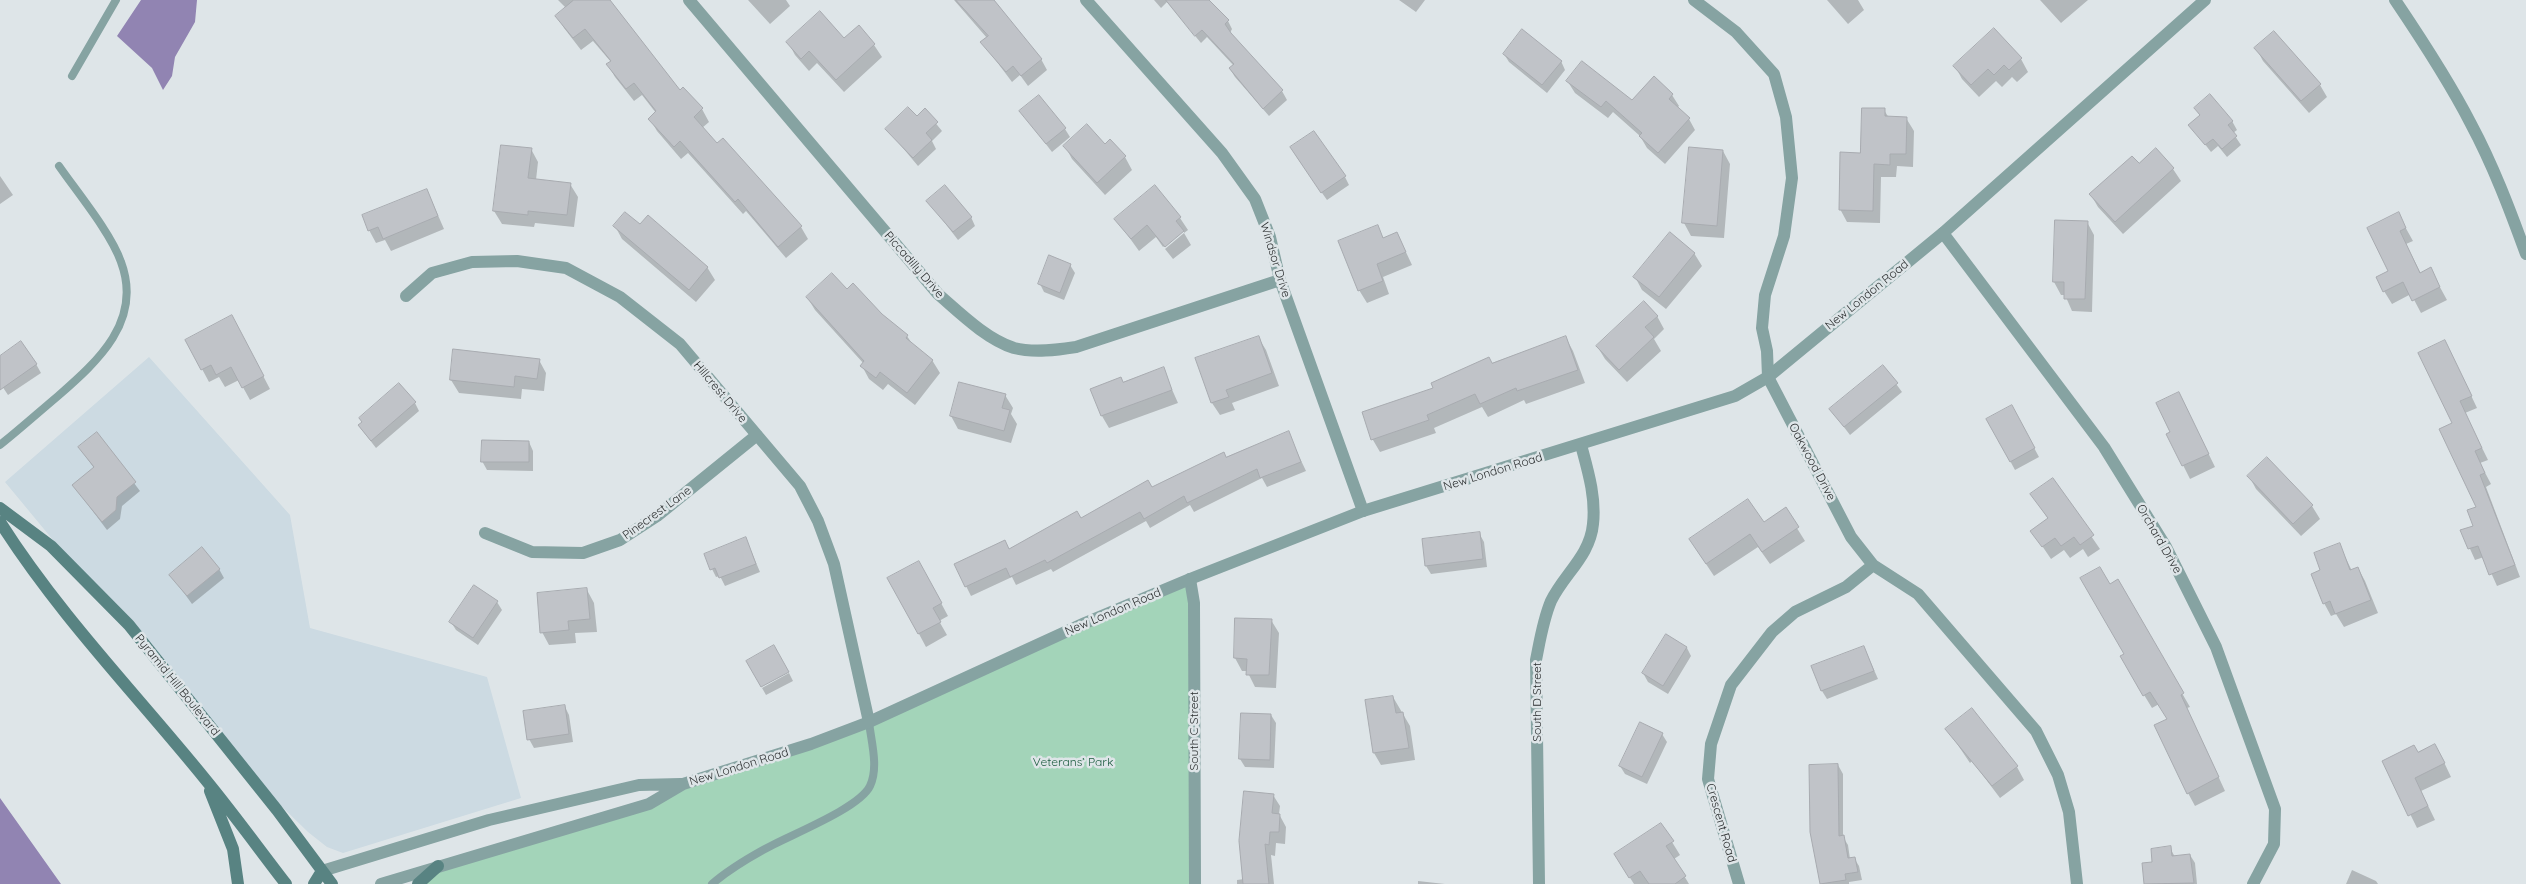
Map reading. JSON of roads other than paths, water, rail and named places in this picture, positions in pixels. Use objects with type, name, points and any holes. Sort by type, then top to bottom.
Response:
[{"type":"main road","name":"Pyramid Hill Boulevard","points":[[0,508],[51,546],[129,625],[277,810],[332,884]]},
{"type":"main road","points":[[0,522],[26,562],[65,612],[206,780],[286,884]]},
{"type":"main road","points":[[206,780],[233,849],[238,884]]},
{"type":"main road","points":[[418,884],[438,866]]},
{"type":"main road","points":[[314,884],[322,870]]},
{"type":"street","name":"Piccadilly Drive","points":[[689,0],[938,294],[976,327],[1014,348],[1049,351],[1076,347],[1280,280]]},
{"type":"street","name":"Windsor Drive","points":[[1086,0],[1222,153],[1255,199],[1270,237],[1280,280],[1363,511]]},
{"type":"street","name":"Oakwood Drive","points":[[1694,0],[1736,32],[1774,74],[1786,117],[1792,178],[1784,236],[1765,295],[1762,328],[1767,351],[1768,377],[1851,537],[1873,564],[1918,594],[2036,731],[2058,775],[2069,812],[2077,884]]},
{"type":"street","name":"New London Road","points":[[381,884],[649,804],[683,784],[811,744],[869,722],[1085,623],[1190,579],[1363,511],[1735,396],[1768,377],[1943,233],[2205,0]]},
{"type":"street","points":[[2394,0],[2432,55],[2472,124],[2509,208],[2526,254]]},
{"type":"street","name":"Orchard Drive","points":[[1943,233],[2104,447],[2166,547],[2216,647],[2275,809],[2274,844],[2254,884]]},
{"type":"street","name":"Hillcrest Drive","points":[[406,296],[432,273],[472,262],[517,261],[566,268],[620,296],[680,344],[800,486],[818,521],[834,564],[869,722]]},
{"type":"street","name":"Pinecrest Lane","points":[[485,533],[532,552],[583,553],[620,540],[657,516],[757,436]]},
{"type":"street","name":"South D Street","points":[[1539,884],[1536,660],[1542,626],[1552,600],[1584,554],[1593,525],[1593,492],[1581,445]]},
{"type":"street","name":"Crescent Road","points":[[1739,884],[1708,779],[1711,744],[1731,685],[1772,632],[1795,612],[1846,587],[1873,564]]},
{"type":"street","name":"South C Street","points":[[1190,579],[1194,602],[1195,884]]},
{"type":"street","name":"New London Road","points":[[322,870],[489,820],[638,785],[683,784]]},
{"type":"lane","points":[[72,76],[116,0]]},
{"type":"lane","points":[[0,445],[94,364],[116,332],[125,309],[126,284],[121,261],[100,224],[59,166]]},
{"type":"lane","points":[[712,884],[764,850],[836,813],[858,799],[870,786],[875,763],[869,722]]},
{"type":"park label","name":"Veterans’ Park","points":[[1073,762]]}]
